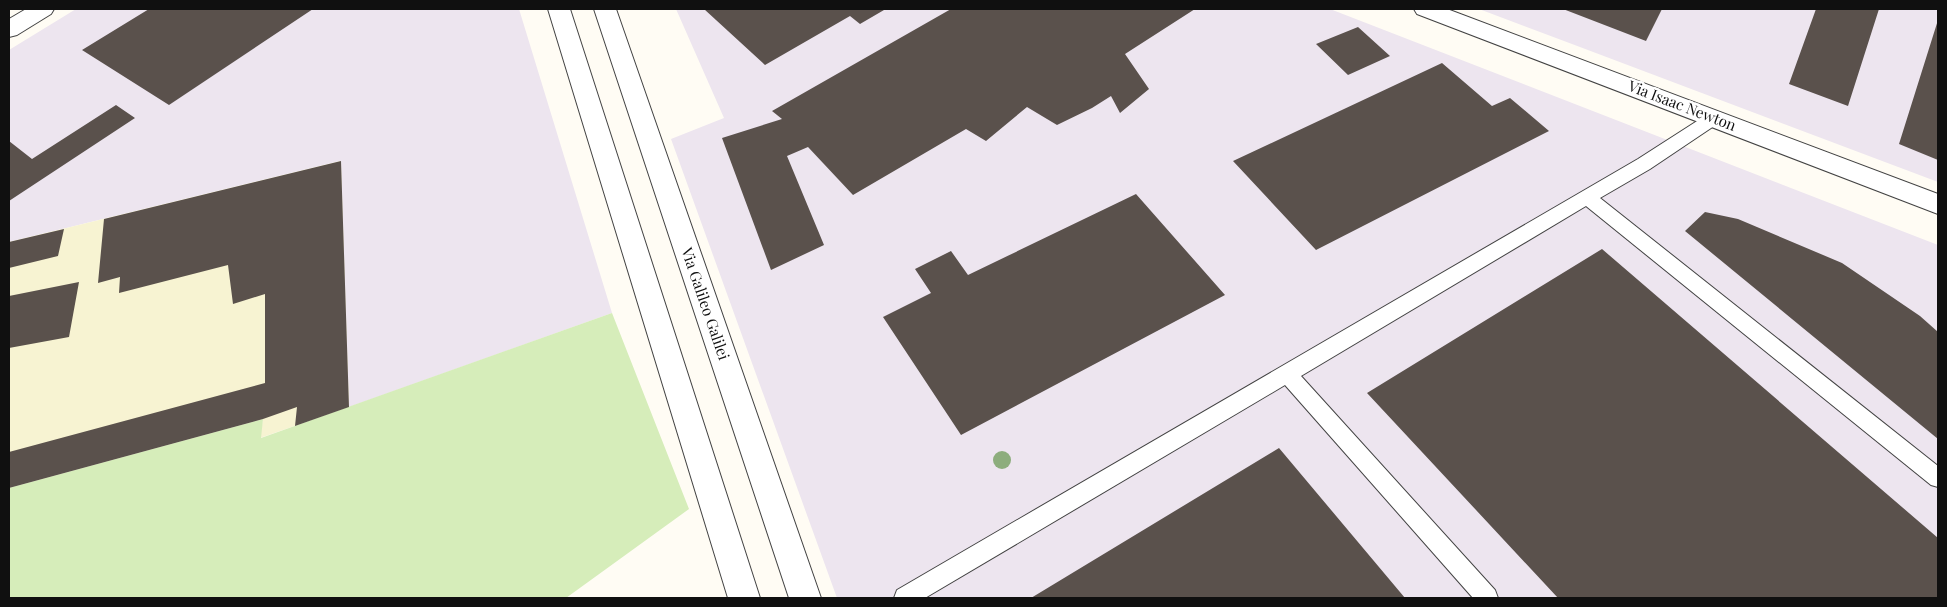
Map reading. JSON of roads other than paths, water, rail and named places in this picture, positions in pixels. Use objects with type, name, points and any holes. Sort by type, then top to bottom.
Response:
[{"type":"street","points":[[9,29],[43,9]]},
{"type":"street","points":[[559,9],[744,598]]},
{"type":"street","name":"Via Galileo Galilei","points":[[605,9],[805,598]]},
{"type":"street","name":"Via Isaac Newton","points":[[1426,9],[1938,204]]},
{"type":"lane","points":[[905,598],[1587,198],[1644,164],[1714,118]]},
{"type":"lane","points":[[1587,198],[1938,478]]},
{"type":"lane","points":[[1287,374],[1487,598]]}]
